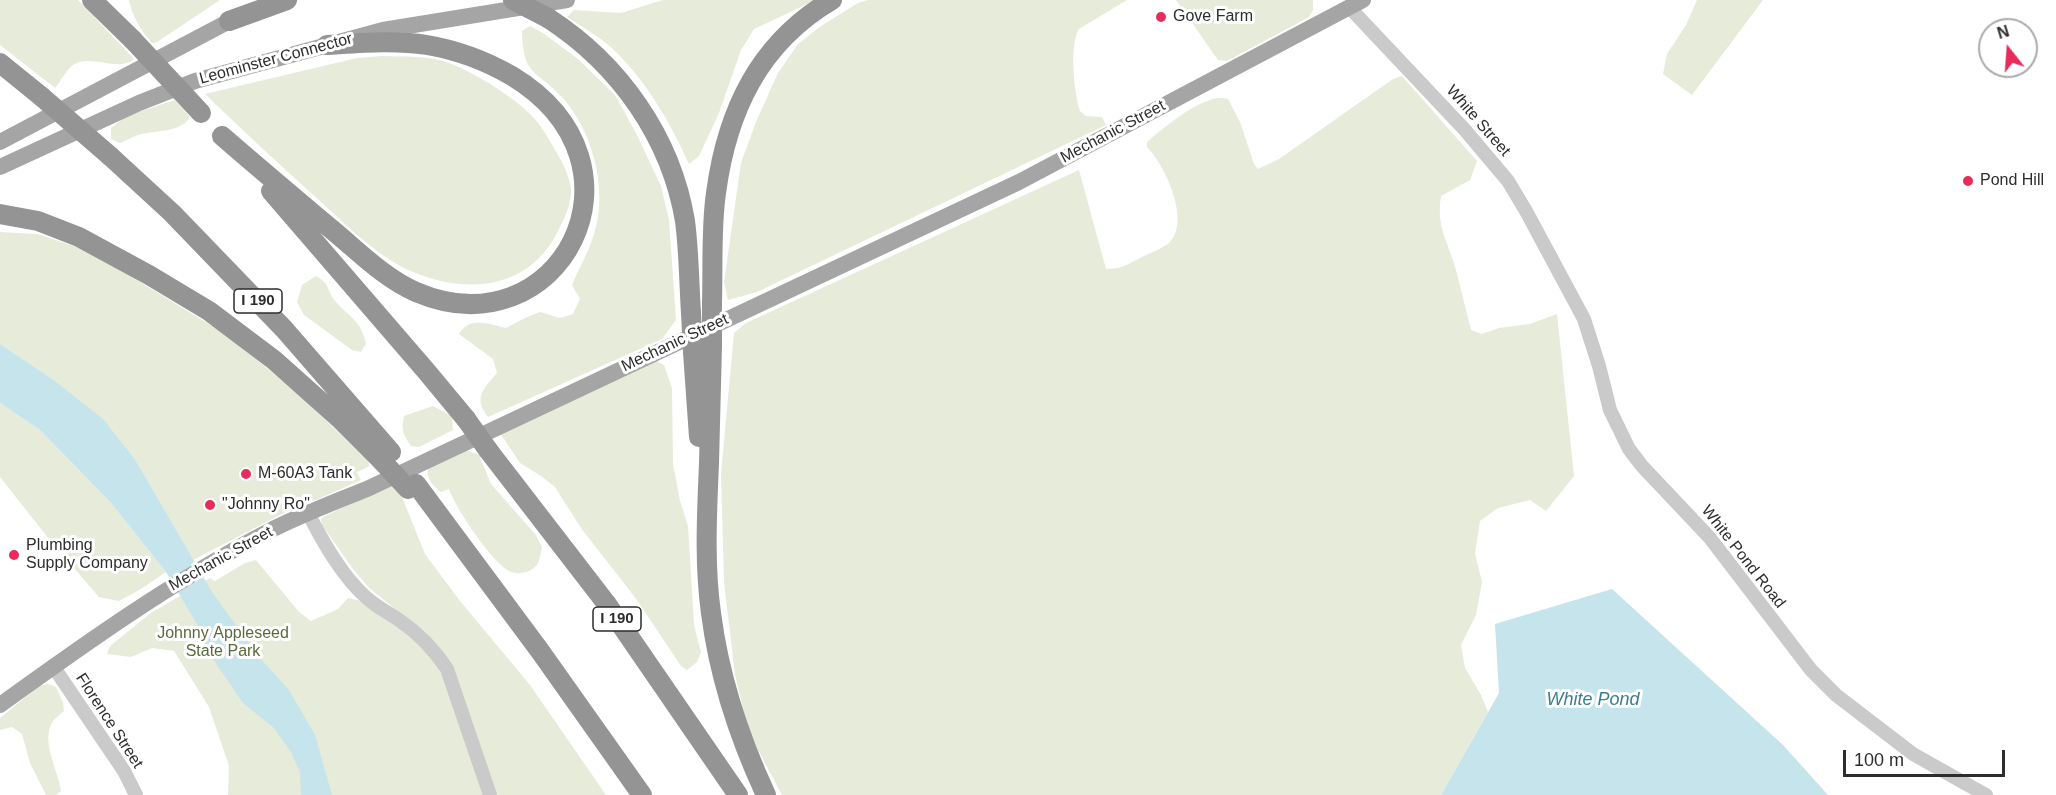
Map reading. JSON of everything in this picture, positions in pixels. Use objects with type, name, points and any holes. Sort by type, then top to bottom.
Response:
[{"type":"highway","name":"I 190","points":[[92,0],[133,39],[222,136],[466,419],[606,603],[738,795]]},
{"type":"highway","points":[[229,21],[287,0]]},
{"type":"highway","points":[[513,0],[548,18],[584,44],[612,71],[638,104],[659,141],[674,178],[683,213],[710,612],[720,665],[738,728],[766,795]]},
{"type":"highway","points":[[706,529],[716,194],[728,136],[753,78],[775,45],[805,17],[832,0]]},
{"type":"highway","points":[[222,136],[364,257],[416,292],[458,303],[493,301],[508,298],[527,289],[551,270],[566,251],[578,228],[585,204],[585,187],[583,169],[575,142],[564,123],[548,104],[527,86],[504,72],[480,60],[448,50],[404,42],[327,45]]},
{"type":"highway","name":"I 190","points":[[0,63],[110,156],[172,213],[284,329],[478,570],[540,651],[642,795]]},
{"type":"highway","points":[[0,68],[24,82]]},
{"type":"highway","points":[[0,214],[38,221],[71,234],[115,255],[209,311],[274,360],[347,426],[389,460]]},
{"type":"main road","points":[[0,142],[271,0]]},
{"type":"main road","name":"Leominster Connector","points":[[0,167],[84,127],[195,81],[383,30],[567,0]]},
{"type":"main road","name":"Mechanic Street","points":[[0,705],[143,605],[218,559],[308,513],[368,489],[1019,182],[1356,4]]},
{"type":"street","name":"White Street","points":[[1356,4],[1486,153],[1526,211],[1558,274]]},
{"type":"street","name":"White Pond Road","points":[[1558,274],[1584,319],[1610,410],[1635,459],[1705,533],[1826,687],[1912,754],[1986,795]]},
{"type":"street","points":[[308,513],[339,565],[357,589],[418,635],[442,661],[453,684],[490,795]]},
{"type":"street","name":"Florence Street","points":[[53,666],[124,771],[136,795]]},
{"type":"green space","points":[[0,0],[78,0],[134,59],[120,64],[80,62],[70,67],[55,88],[0,45]]},
{"type":"green space","points":[[129,0],[220,0],[157,42],[152,43],[138,23]]},
{"type":"green space","points":[[663,0],[816,0],[754,29],[741,50],[719,113],[699,156],[689,164],[666,118],[637,75],[608,45],[567,17],[574,10],[621,13]]},
{"type":"green space","points":[[868,0],[1127,0],[1079,29],[1074,46],[1074,81],[1080,111],[1086,116],[1102,117],[1106,125],[757,292],[728,300],[724,282],[741,163],[778,73],[798,44],[821,26],[858,3]]},
{"type":"green space","points":[[1176,0],[1313,0],[1313,10],[1309,17],[1227,61],[1218,60]]},
{"type":"green space","points":[[1697,0],[1763,0],[1692,95],[1663,74],[1667,54],[1686,25]]},
{"type":"green space","points":[[530,26],[578,59],[615,95],[636,133],[661,186],[669,220],[676,320],[662,339],[488,417],[481,404],[481,399],[484,389],[497,373],[493,359],[459,334],[463,328],[474,323],[486,323],[506,328],[540,312],[560,318],[573,314],[580,299],[572,285],[597,225],[599,186],[591,147],[574,112],[562,97],[528,65],[522,31]]},
{"type":"green space","points":[[382,56],[441,60],[459,67],[510,97],[541,126],[565,168],[571,193],[564,218],[547,248],[532,264],[514,276],[494,282],[451,283],[428,278],[394,263],[351,230],[205,94],[357,58]]},
{"type":"green space","points":[[1402,76],[1477,161],[1470,180],[1441,196],[1440,207],[1441,226],[1456,270],[1471,330],[1482,334],[1499,328],[1530,324],[1557,314],[1574,476],[1546,511],[1530,500],[1498,508],[1480,521],[1475,553],[1482,582],[1476,615],[1461,645],[1465,668],[1488,712],[1441,795],[782,795],[749,733],[735,675],[724,582],[721,474],[734,333],[746,323],[1079,170],[1106,269],[1126,265],[1167,245],[1175,233],[1178,221],[1173,193],[1161,166],[1147,147],[1147,142],[1186,112],[1208,101],[1219,98],[1228,99],[1240,122],[1254,164],[1258,169],[1279,159],[1393,79]]},
{"type":"green space","points":[[175,100],[190,117],[180,126],[138,135],[120,143],[111,139],[111,128],[126,116]]},
{"type":"green space","points":[[0,232],[37,234],[89,251],[227,335],[304,399],[368,461],[370,466],[357,472],[361,480],[316,500],[305,502],[193,560],[136,461],[51,378],[0,344]]},
{"type":"green space","points":[[316,276],[324,282],[333,298],[361,330],[366,344],[361,352],[352,350],[304,315],[297,302],[302,285]]},
{"type":"green space","points":[[655,360],[664,365],[672,388],[673,464],[680,501],[688,526],[694,625],[701,652],[697,662],[687,670],[681,666],[637,600],[581,528],[555,487],[520,463],[500,433]]},
{"type":"green space","points":[[0,403],[40,430],[111,503],[166,572],[119,601],[99,597],[0,477]]},
{"type":"green space","points":[[433,406],[452,416],[453,430],[419,447],[411,446],[403,432],[404,416]]},
{"type":"green space","points":[[466,450],[479,455],[491,484],[535,534],[542,547],[537,565],[529,571],[514,573],[503,567],[476,535],[449,489],[441,492],[430,481],[428,467]]},
{"type":"green space","points":[[392,484],[398,487],[425,554],[460,601],[530,685],[606,795],[495,795],[453,669],[421,629],[370,589],[322,525],[323,517]]},
{"type":"green space","name":"Johnny Appleseed State Park","points":[[256,560],[299,612],[311,621],[338,609],[348,598],[362,601],[422,647],[436,662],[446,684],[483,795],[228,795],[229,766],[209,707],[174,651],[152,648],[131,657],[107,654],[110,646],[151,613],[210,578],[215,581],[245,563]]},
{"type":"green space","points":[[48,684],[56,687],[64,711],[53,721],[48,737],[61,791],[56,795],[46,795],[30,763],[22,734],[12,727],[0,730],[0,718],[39,686]]},
{"type":"water","points":[[0,344],[51,378],[103,419],[136,461],[212,592],[259,657],[289,690],[315,735],[332,795],[301,795],[300,772],[291,752],[274,728],[243,703],[206,649],[198,626],[166,572],[111,503],[40,430],[0,403]]},
{"type":"water","name":"White Pond","points":[[1612,589],[1783,745],[1828,795],[1441,795],[1499,693],[1495,624]]},
{"type":"place","name":"Gove Farm","points":[[1161,17]]},
{"type":"place","name":"Pond Hill","points":[[1968,181]]},
{"type":"place","name":"M-60A3 Tank","points":[[246,474]]},
{"type":"place","name":"\"Johnny Ro\"","points":[[210,505]]},
{"type":"place","name":"Plumbing Supply Company","points":[[14,555]]}]
